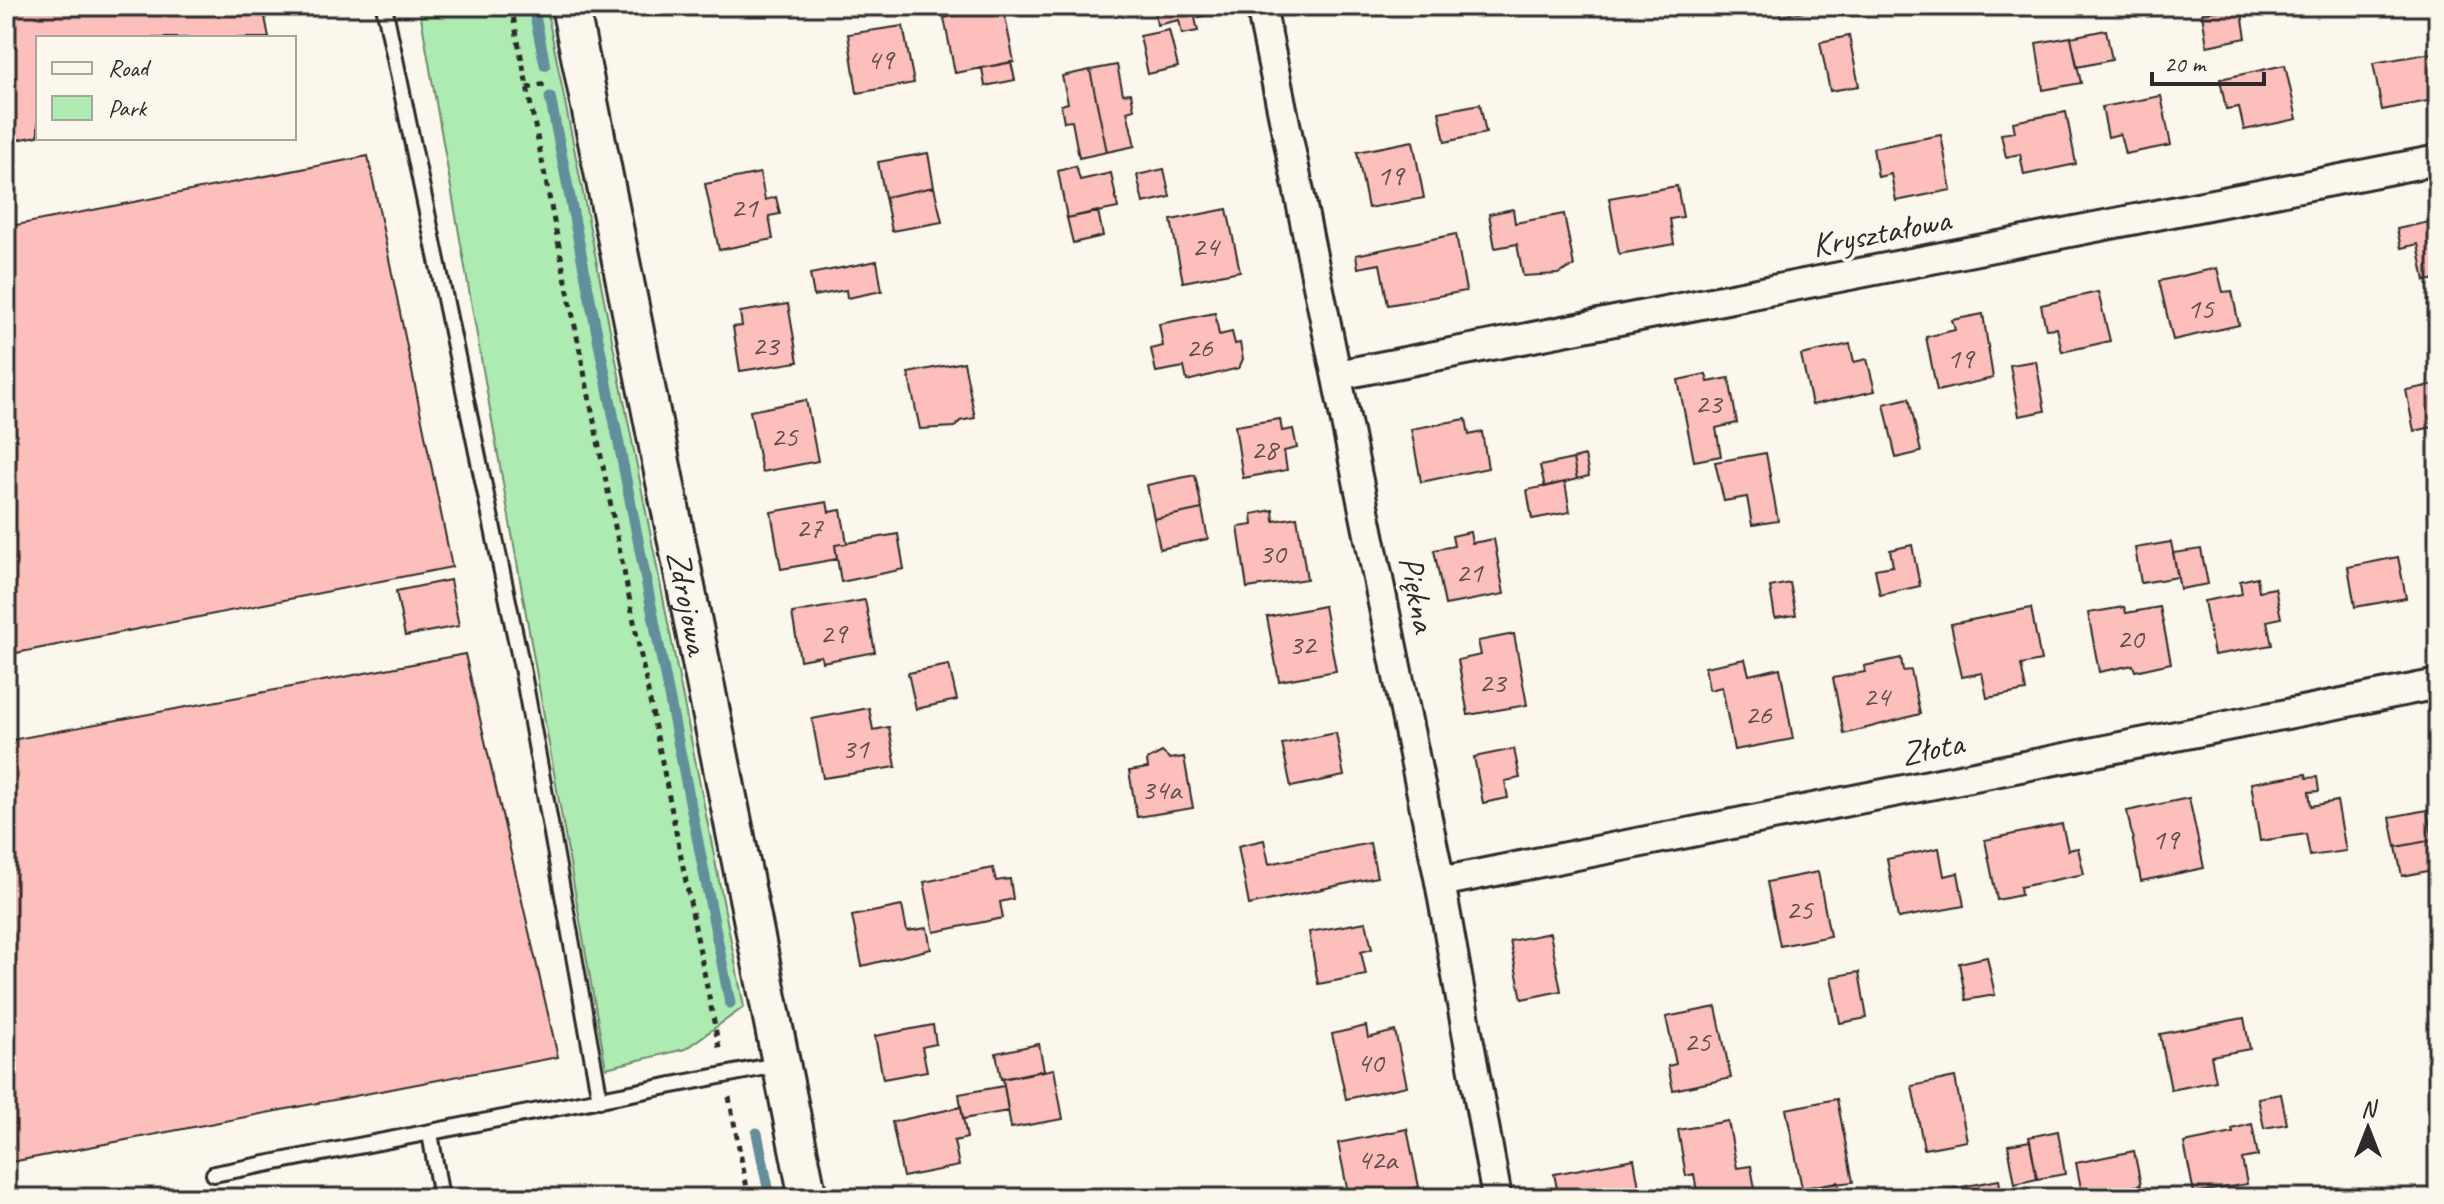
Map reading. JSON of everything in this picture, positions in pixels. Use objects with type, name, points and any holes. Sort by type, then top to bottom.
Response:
[{"type":"street","name":"Zdrojowa","points":[[570,6],[808,1198]]},
{"type":"street","name":"Piękna","points":[[1261,6],[1440,882],[1497,1198]]},
{"type":"street","name":"Kryształowa","points":[[1338,375],[2438,160]]},
{"type":"street","name":"Złota","points":[[1440,882],[2438,684]]},
{"type":"lane","points":[[384,6],[523,673],[600,1100]]},
{"type":"lane","points":[[214,1174],[781,1064]]},
{"type":"lane","points":[[430,1133],[441,1198]]},
{"type":"path","points":[[511,6],[749,1198]]},
{"type":"path","points":[[607,29],[614,13],[641,6]]},
{"type":"green space","points":[[419,6],[546,6],[744,1007],[685,1049],[606,1068]]},
{"type":"building","points":[[6,6],[263,6],[269,36],[36,36],[36,136],[6,142]]},
{"type":"building","points":[[1003,6],[1014,62],[955,73],[944,18]]},
{"type":"building","points":[[1154,6],[1205,6],[1207,15],[1195,18],[1198,31],[1182,34],[1179,20],[1157,25]]},
{"type":"building","points":[[1779,6],[1809,6],[1810,11],[1780,16]]},
{"type":"building","points":[[2241,7],[2246,38],[2207,46],[2202,13]]},
{"type":"building","points":[[903,26],[914,83],[857,93],[848,34]]},
{"type":"building","points":[[1169,30],[1178,67],[1148,74],[1140,36]]},
{"type":"building","points":[[2106,30],[2112,60],[2077,67],[2071,37]]},
{"type":"building","points":[[1849,36],[1859,86],[1830,91],[1820,42]]},
{"type":"building","points":[[2071,37],[2081,83],[2043,90],[2036,43]]},
{"type":"building","points":[[2438,52],[2438,99],[2382,110],[2373,63]]},
{"type":"building","points":[[1011,62],[1015,80],[985,86],[982,68]]},
{"type":"building","points":[[1117,65],[1123,94],[1131,93],[1134,109],[1127,111],[1135,146],[1107,152],[1090,70]]},
{"type":"building","points":[[2285,65],[2297,119],[2244,130],[2239,107],[2226,109],[2220,79]]},
{"type":"building","points":[[1090,70],[1107,152],[1079,158],[1072,121],[1064,122],[1061,105],[1068,103],[1062,76]]},
{"type":"building","points":[[2161,96],[2171,145],[2125,154],[2120,134],[2108,137],[2102,107]]},
{"type":"building","points":[[1480,104],[1486,133],[1445,142],[1439,112]]},
{"type":"building","points":[[2066,112],[2076,164],[2024,175],[2020,154],[2006,157],[2001,134],[2015,132],[2013,122]]},
{"type":"building","points":[[1941,135],[1951,190],[1896,201],[1891,174],[1878,177],[1873,148]]},
{"type":"building","points":[[1413,141],[1424,198],[1368,208],[1357,152]]},
{"type":"building","points":[[928,153],[934,187],[885,197],[878,162]]},
{"type":"building","points":[[368,156],[452,567],[6,655],[6,227]]},
{"type":"building","points":[[1076,166],[1080,180],[1111,173],[1118,208],[1067,218],[1058,171]]},
{"type":"building","points":[[1164,169],[1170,197],[1143,203],[1137,175]]},
{"type":"building","points":[[760,173],[765,200],[776,197],[780,214],[769,216],[773,239],[719,250],[705,184]]},
{"type":"building","points":[[1677,186],[1683,217],[1670,219],[1674,244],[1619,254],[1609,198]]},
{"type":"building","points":[[934,187],[942,222],[892,231],[885,197]]},
{"type":"building","points":[[1227,209],[1240,271],[1183,282],[1171,220]]},
{"type":"building","points":[[1513,209],[1515,223],[1564,214],[1574,266],[1558,274],[1523,276],[1517,244],[1495,248],[1489,214]]},
{"type":"building","points":[[1098,211],[1103,236],[1073,243],[1067,218]]},
{"type":"building","points":[[2438,220],[2438,279],[2425,281],[2418,244],[2401,248],[2397,229]]},
{"type":"building","points":[[1456,234],[1466,291],[1388,305],[1380,264],[1358,268],[1356,255]]},
{"type":"building","points":[[877,261],[882,291],[847,298],[846,290],[814,296],[810,274]]},
{"type":"building","points":[[2217,268],[2223,292],[2232,291],[2239,325],[2173,340],[2159,281]]},
{"type":"building","points":[[2098,292],[2110,341],[2062,352],[2057,328],[2046,329],[2041,305]]},
{"type":"building","points":[[788,304],[798,362],[740,371],[733,327],[742,326],[740,312]]},
{"type":"building","points":[[1215,313],[1219,335],[1232,332],[1235,344],[1240,343],[1243,359],[1239,368],[1187,381],[1184,367],[1156,372],[1151,349],[1163,346],[1159,324]]},
{"type":"building","points":[[1983,314],[1993,378],[1937,391],[1926,337],[1955,330],[1952,320]]},
{"type":"building","points":[[2438,325],[2438,376],[2429,327]]},
{"type":"building","points":[[1850,344],[1854,362],[1867,359],[1875,391],[1812,405],[1801,355]]},
{"type":"building","points":[[2036,361],[2045,411],[2019,416],[2010,365]]},
{"type":"building","points":[[964,362],[975,418],[960,421],[955,427],[920,429],[908,373]]},
{"type":"building","points":[[1706,374],[1708,382],[1729,378],[1737,423],[1716,428],[1721,456],[1694,461],[1678,380]]},
{"type":"building","points":[[2438,384],[2438,426],[2414,431],[2406,390]]},
{"type":"building","points":[[1909,398],[1921,452],[1896,458],[1884,404]]},
{"type":"building","points":[[806,400],[818,461],[762,472],[750,411]]},
{"type":"building","points":[[1280,419],[1282,431],[1293,429],[1297,448],[1284,451],[1287,470],[1243,478],[1235,426]]},
{"type":"building","points":[[1466,419],[1469,435],[1482,432],[1488,468],[1421,482],[1411,429]]},
{"type":"building","points":[[1766,453],[1778,521],[1752,525],[1747,497],[1724,501],[1715,462]]},
{"type":"building","points":[[1585,456],[1589,476],[1577,479],[1573,459]]},
{"type":"building","points":[[1573,459],[1577,479],[1545,487],[1540,466]]},
{"type":"building","points":[[1195,475],[1202,509],[1154,519],[1147,485]]},
{"type":"building","points":[[1565,482],[1570,512],[1532,519],[1527,490]]},
{"type":"building","points":[[827,502],[829,512],[841,510],[847,543],[835,545],[837,559],[781,569],[771,512]]},
{"type":"building","points":[[1202,509],[1208,539],[1160,549],[1154,519]]},
{"type":"building","points":[[1273,510],[1274,521],[1297,517],[1307,579],[1247,588],[1238,527],[1253,525],[1252,514]]},
{"type":"building","points":[[1470,532],[1472,543],[1494,539],[1504,594],[1445,605],[1434,550],[1454,546],[1452,536]]},
{"type":"building","points":[[898,534],[904,569],[841,582],[835,545]]},
{"type":"building","points":[[2171,542],[2178,577],[2141,583],[2135,548]]},
{"type":"building","points":[[1912,545],[1920,586],[1880,595],[1875,569],[1893,566],[1890,550]]},
{"type":"building","points":[[2201,549],[2208,584],[2180,589],[2173,553]]},
{"type":"building","points":[[2398,557],[2406,598],[2355,607],[2348,567]]},
{"type":"building","points":[[2438,566],[2438,599],[2435,600],[2429,568]]},
{"type":"building","points":[[2257,577],[2259,591],[2275,588],[2281,618],[2267,621],[2272,645],[2214,655],[2204,601],[2242,594],[2240,581]]},
{"type":"building","points":[[450,580],[459,626],[405,636],[396,591]]},
{"type":"building","points":[[1790,583],[1796,615],[1775,618],[1770,587]]},
{"type":"building","points":[[865,600],[875,652],[822,662],[821,656],[800,660],[792,613]]},
{"type":"building","points":[[1324,606],[1336,671],[1279,681],[1267,617]]},
{"type":"building","points":[[2124,607],[2126,613],[2160,607],[2171,663],[2135,671],[2133,665],[2099,672],[2088,613]]},
{"type":"building","points":[[2031,608],[2041,661],[2021,665],[2026,691],[1987,698],[1982,673],[1962,677],[1951,624]]},
{"type":"building","points":[[1514,634],[1527,705],[1468,715],[1458,660],[1481,655],[1478,641]]},
{"type":"building","points":[[465,654],[558,1057],[6,1163],[6,741]]},
{"type":"building","points":[[1901,658],[1903,671],[1911,670],[1920,714],[1844,734],[1833,678],[1865,672],[1864,666]]},
{"type":"building","points":[[1745,659],[1749,675],[1780,668],[1793,739],[1734,750],[1722,687],[1709,690],[1705,667]]},
{"type":"building","points":[[949,665],[957,700],[916,709],[908,673]]},
{"type":"building","points":[[869,708],[873,730],[889,727],[896,767],[823,778],[812,719]]},
{"type":"building","points":[[1336,733],[1344,776],[1291,787],[1282,744]]},
{"type":"building","points":[[1514,749],[1520,778],[1505,781],[1508,798],[1483,803],[1474,757]]},
{"type":"building","points":[[1162,752],[1170,759],[1184,757],[1193,808],[1137,817],[1129,771],[1148,768],[1147,760]]},
{"type":"building","points":[[2306,774],[2307,778],[2317,777],[2319,791],[2309,792],[2311,806],[2337,801],[2346,851],[2310,856],[2306,834],[2260,841],[2251,783]]},
{"type":"building","points":[[2189,798],[2204,868],[2141,881],[2127,811]]},
{"type":"building","points":[[2427,810],[2433,840],[2396,847],[2390,817]]},
{"type":"building","points":[[2062,824],[2068,850],[2078,848],[2084,874],[2020,887],[2021,895],[1997,900],[1985,840]]},
{"type":"building","points":[[2438,839],[2438,869],[2402,876],[2396,847]]},
{"type":"building","points":[[1264,840],[1269,864],[1370,843],[1377,877],[1249,905],[1238,846]]},
{"type":"building","points":[[1939,848],[1944,876],[1958,873],[1964,906],[1898,918],[1887,859]]},
{"type":"building","points":[[993,868],[996,881],[1010,879],[1013,899],[1000,902],[1003,918],[934,932],[924,882]]},
{"type":"building","points":[[1818,872],[1830,936],[1780,946],[1767,882]]},
{"type":"building","points":[[902,906],[907,931],[927,928],[931,949],[862,966],[852,916]]},
{"type":"building","points":[[1366,922],[1372,949],[1361,952],[1366,975],[1318,984],[1309,932]]},
{"type":"building","points":[[1550,933],[1561,991],[1522,999],[1510,941]]},
{"type":"building","points":[[1987,957],[1995,995],[1966,1000],[1959,963]]},
{"type":"building","points":[[1859,972],[1867,1018],[1840,1023],[1831,977]]},
{"type":"building","points":[[1716,1007],[1731,1078],[1673,1090],[1668,1066],[1676,1064],[1666,1017]]},
{"type":"building","points":[[2244,1018],[2250,1049],[2211,1056],[2216,1081],[2171,1090],[2160,1034]]},
{"type":"building","points":[[933,1025],[936,1044],[922,1047],[927,1071],[883,1079],[875,1036]]},
{"type":"building","points":[[1366,1026],[1368,1038],[1395,1031],[1407,1086],[1346,1099],[1332,1034]]},
{"type":"building","points":[[1039,1044],[1044,1070],[1001,1079],[996,1053]]},
{"type":"building","points":[[1054,1069],[1063,1119],[1011,1128],[1003,1079]]},
{"type":"building","points":[[1955,1077],[1967,1141],[1924,1149],[1912,1086]]},
{"type":"building","points":[[1004,1086],[1008,1111],[963,1119],[959,1094]]},
{"type":"building","points":[[2281,1094],[2287,1124],[2264,1128],[2258,1098]]},
{"type":"building","points":[[1837,1099],[1853,1182],[1802,1188],[1786,1109]]},
{"type":"building","points":[[961,1107],[967,1138],[954,1141],[959,1166],[903,1177],[892,1122]]},
{"type":"building","points":[[1728,1121],[1737,1168],[1751,1166],[1756,1195],[1698,1198],[1694,1174],[1686,1176],[1678,1130]]},
{"type":"building","points":[[2252,1124],[2258,1156],[2242,1159],[2247,1184],[2194,1193],[2184,1143],[2233,1133],[2232,1129]]},
{"type":"building","points":[[1407,1129],[1419,1187],[1399,1191],[1401,1197],[1349,1198],[1338,1143]]},
{"type":"building","points":[[2058,1131],[2065,1174],[2037,1179],[2029,1137]]},
{"type":"building","points":[[2030,1141],[2037,1179],[2015,1184],[2008,1145]]},
{"type":"building","points":[[2134,1151],[2141,1185],[2131,1187],[2133,1198],[2083,1198],[2076,1163]]},
{"type":"building","points":[[1634,1159],[1641,1198],[1559,1198],[1554,1174]]},
{"type":"building","points":[[1999,1180],[2002,1198],[1946,1198],[1945,1190]]},
{"type":"building","points":[[1838,1182],[1842,1198],[1804,1198],[1802,1188]]},
{"type":"waterway","points":[[533,6],[545,65]]},
{"type":"waterway","points":[[550,97],[730,1003]]},
{"type":"waterway","points":[[757,1133],[770,1198]]}]
